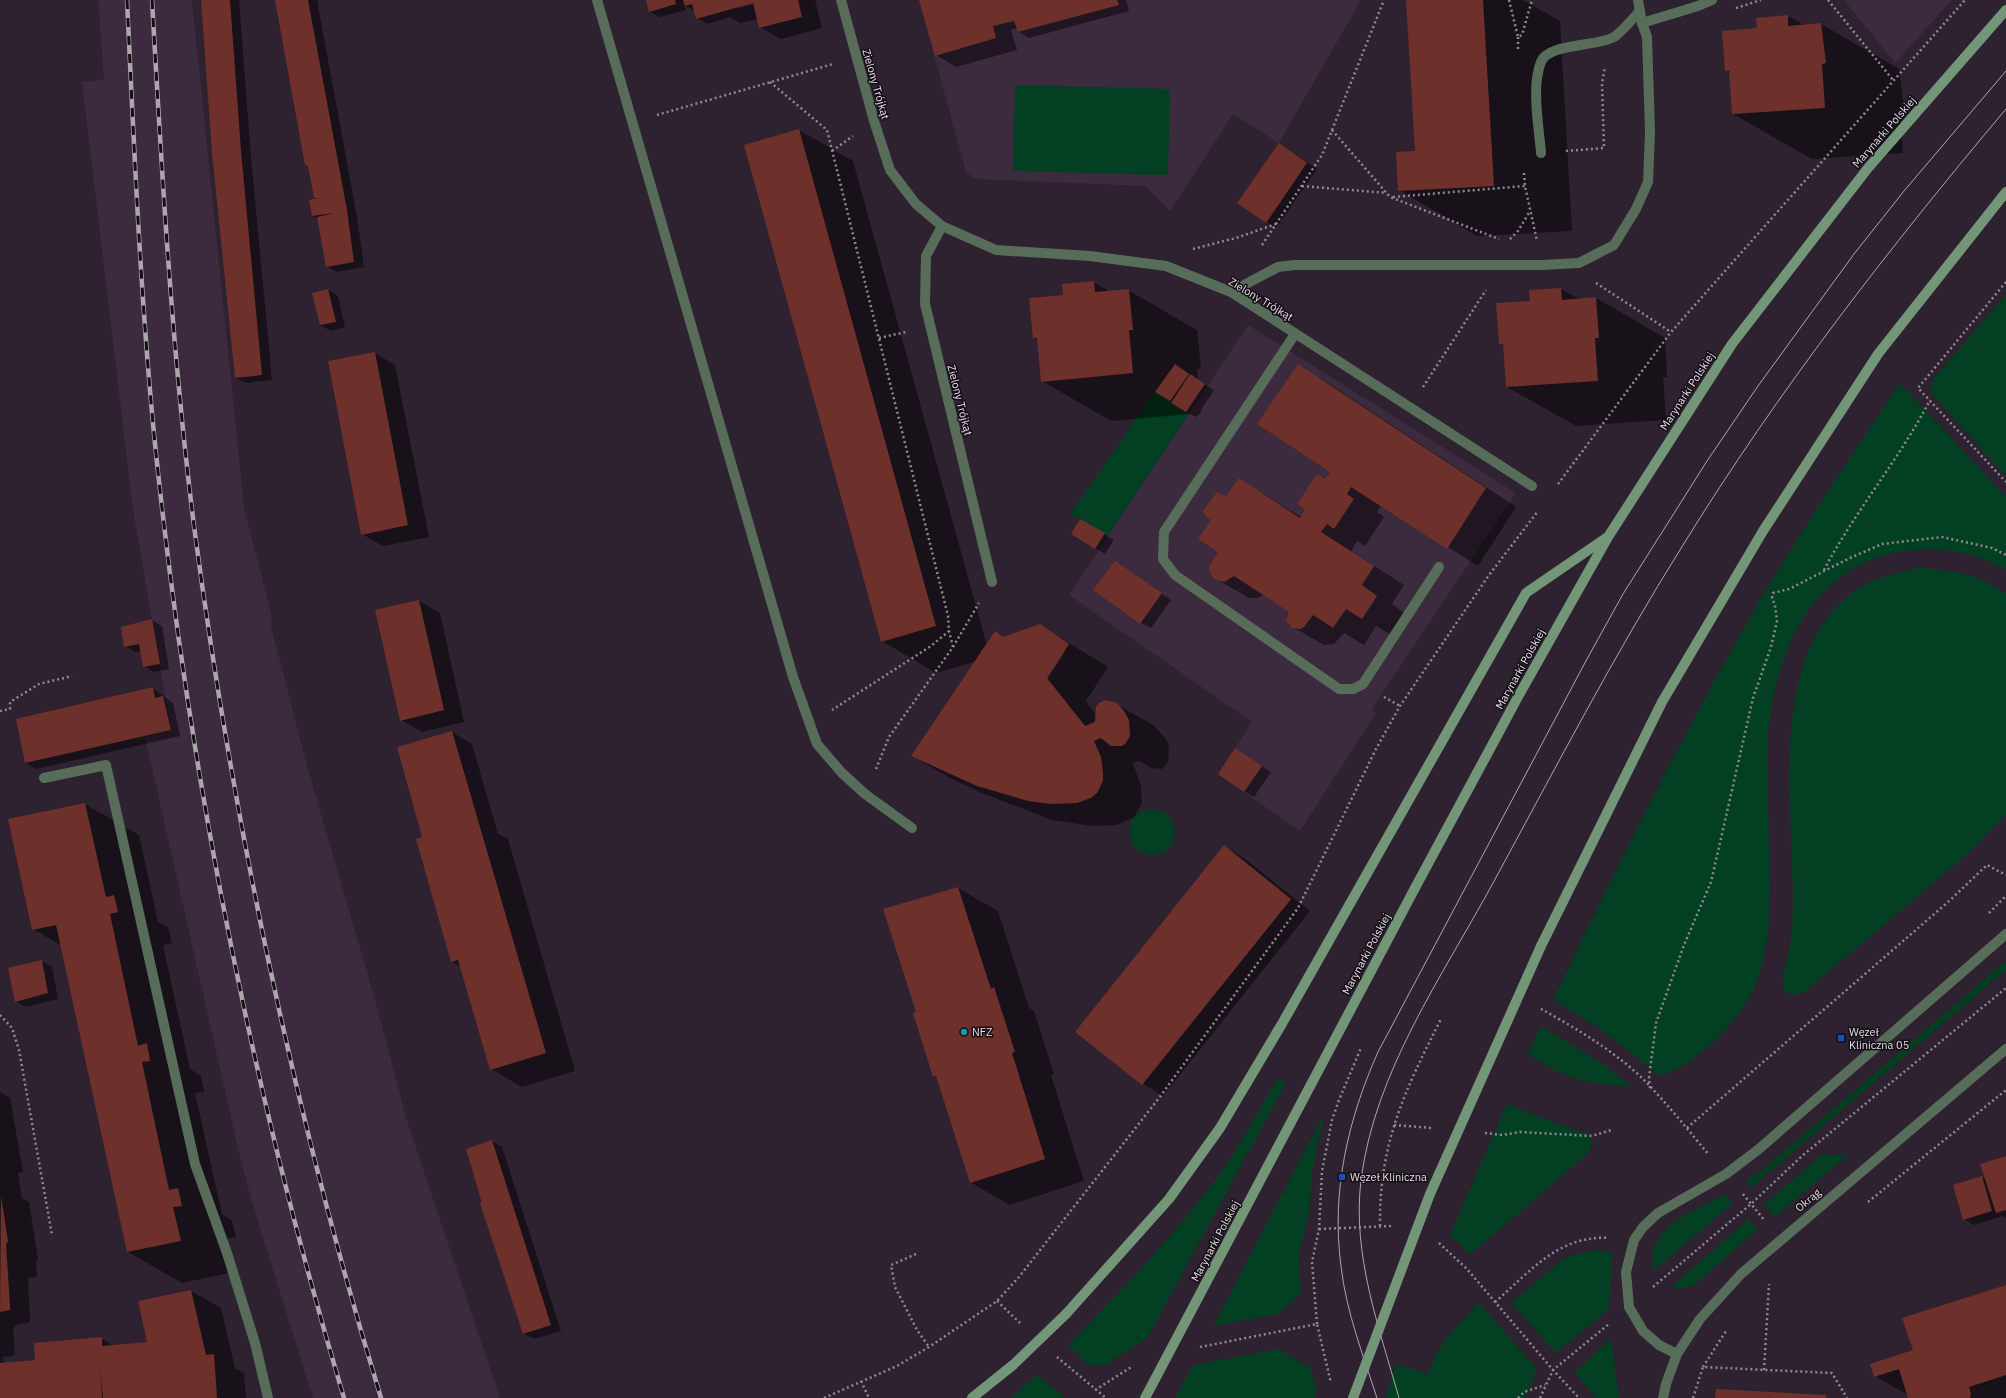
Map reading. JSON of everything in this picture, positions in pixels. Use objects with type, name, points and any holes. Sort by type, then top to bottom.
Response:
[{"type":"main road","name":"Marynarki Polskiej","points":[[1145,1398],[1519,694],[1608,537],[1732,344],[1868,168],[2006,10]]},
{"type":"main road","points":[[1353,1398],[1430,1194],[1541,946],[1662,702],[1763,531],[1878,354],[2006,192]]},
{"type":"main road","points":[[972,1398],[1013,1365],[1066,1314],[1169,1199],[1220,1128],[1526,593],[1608,537]]},
{"type":"street","points":[[597,0],[793,678],[817,744],[842,773],[865,794],[912,828]]},
{"type":"street","name":"Zielony Trójkąt","points":[[841,0],[856,58],[890,170],[916,204],[942,226],[996,250],[1090,256],[1170,268],[1231,292],[1532,486]]},
{"type":"street","points":[[1231,292],[1278,267],[1294,265],[1542,265],[1579,263],[1614,245],[1636,209],[1648,182],[1650,132],[1647,37],[1642,23],[1638,0]]},
{"type":"street","points":[[1642,23],[1698,6],[1712,0]]},
{"type":"street","points":[[1541,153],[1536,85],[1541,60],[1552,50],[1589,45],[1614,37],[1640,11]]},
{"type":"street","name":"Zielony Trójkąt","points":[[942,226],[926,256],[925,304],[992,582]]},
{"type":"street","points":[[1295,334],[1164,532],[1162,559],[1175,575],[1339,689],[1353,689],[1363,684],[1439,567]]},
{"type":"street","points":[[44,778],[106,765],[195,1164],[227,1253],[255,1343],[268,1398]]},
{"type":"street","points":[[1677,1354],[1659,1345],[1643,1331],[1629,1307],[1626,1272],[1634,1240],[1643,1228],[1658,1213],[1726,1174],[1759,1150],[2006,934]]},
{"type":"street","name":"Okrąg","points":[[1663,1398],[1666,1384],[1677,1354],[1700,1318],[1741,1274],[2006,1049]]},
{"type":"path","points":[[1260,249],[1322,155],[1384,0]]},
{"type":"path","points":[[1509,0],[1518,37],[1522,35],[1532,0]]},
{"type":"path","points":[[1828,0],[1893,80]]},
{"type":"path","points":[[632,123],[856,58]]},
{"type":"path","points":[[1541,153],[1604,148],[1602,83],[1604,69],[1607,64]]},
{"type":"path","points":[[770,82],[827,130],[948,616],[949,631],[953,647]]},
{"type":"path","points":[[1332,130],[1390,197],[1500,239]]},
{"type":"path","points":[[1302,186],[1387,193]]},
{"type":"path","points":[[1390,197],[1525,186]]},
{"type":"path","points":[[1514,244],[1507,242],[1518,231],[1530,211]]},
{"type":"path","points":[[1170,268],[1186,251],[1236,238],[1276,224]]},
{"type":"path","points":[[1579,263],[1598,284],[1671,332]]},
{"type":"path","points":[[1410,408],[1503,265]]},
{"type":"path","points":[[2006,282],[1918,388],[2006,482]]},
{"type":"path","points":[[1824,570],[1841,538],[1913,432],[1930,400]]},
{"type":"path","points":[[1650,1088],[1649,1078],[1656,1023],[1684,945],[1711,882],[1753,698],[1771,647],[1777,621],[1772,596],[1773,593],[1789,589],[1824,570],[1882,544],[1942,537],[1992,548],[2006,555]]},
{"type":"path","points":[[865,794],[889,737],[953,647],[992,582]]},
{"type":"path","points":[[810,724],[932,646],[949,631]]},
{"type":"path","points":[[0,711],[10,709],[10,702],[39,684],[72,676]]},
{"type":"path","points":[[1687,1128],[1943,907],[1987,865],[2006,875]]},
{"type":"path","points":[[1540,1398],[1553,1370],[1751,1204],[1802,1156],[2006,988]]},
{"type":"path","points":[[1540,1009],[1564,1022],[1617,1058],[1650,1088],[1687,1128],[1710,1156]]},
{"type":"path","points":[[0,1015],[12,1028],[18,1050],[52,1235]]},
{"type":"path","points":[[1380,1226],[1383,1176],[1394,1125],[1408,1086],[1441,1019]]},
{"type":"path","points":[[1333,1391],[1317,1324],[1312,1262],[1319,1229],[1322,1171],[1332,1120],[1338,1100],[1362,1047]]},
{"type":"path","points":[[1865,1204],[2006,1090]]},
{"type":"path","points":[[1394,1125],[1438,1129]]},
{"type":"path","points":[[1483,1133],[1502,1135],[1520,1132],[1592,1136],[1611,1130]]},
{"type":"path","points":[[1757,1211],[1761,1216]]},
{"type":"path","points":[[1319,1229],[1395,1226]]},
{"type":"path","points":[[1495,1302],[1549,1255],[1562,1247],[1576,1241],[1591,1238],[1634,1240]]},
{"type":"path","points":[[1434,1239],[1467,1269],[1553,1370],[1579,1398]]},
{"type":"path","points":[[916,1254],[891,1265],[895,1287],[917,1330],[929,1347]]},
{"type":"path","points":[[824,1398],[897,1366],[929,1347],[997,1301],[1019,1277]]},
{"type":"path","points":[[1763,1289],[1769,1283],[1764,1370]]},
{"type":"path","points":[[997,1301],[1022,1325]]},
{"type":"path","points":[[1193,1348],[1317,1324]]},
{"type":"path","points":[[1693,1398],[1703,1367],[1727,1330]]},
{"type":"path","points":[[1056,1357],[1106,1398]]},
{"type":"path","points":[[1095,1390],[1133,1365]]},
{"type":"path","points":[[1703,1367],[1832,1373],[1847,1398]]},
{"type":"path","points":[[861,1381],[869,1398]]},
{"type":"path","points":[[1518,1398],[1524,1392],[1546,1385]]},
{"type":"shaded area","points":[[98,0],[192,0],[244,507],[272,617],[271,626],[309,773],[376,1003],[407,1121],[500,1398],[313,1398],[251,1199],[237,1144],[145,737],[171,730],[133,510],[82,82],[104,80]]},
{"type":"shaded area","points":[[919,0],[1361,0],[1279,143],[1233,114],[1170,211],[1145,186],[975,179],[966,172]]},
{"type":"shaded area","points":[[1844,0],[1952,0],[1895,63]]},
{"type":"shaded area","points":[[1248,325],[1516,493],[1381,695],[1372,710],[1376,713],[1300,831],[1218,774],[1252,722],[1069,595]]},
{"type":"green space","points":[[1015,85],[1170,89],[1168,175],[1013,171]]},
{"type":"green space","points":[[2006,295],[2006,476],[1932,394],[1931,387],[1933,379]]},
{"type":"green space","points":[[1900,383],[2006,497],[2006,570],[1978,557],[1948,550],[1932,549],[1901,552],[1886,555],[1857,567],[1832,584],[1812,605],[1796,630],[1784,657],[1770,717],[1767,747],[1769,920],[1764,958],[1760,974],[1746,1003],[1725,1030],[1693,1059],[1680,1067],[1659,1076],[1608,1035],[1553,1000],[1649,805],[1725,661],[1787,555]]},
{"type":"green space","points":[[1155,392],[1189,414],[1108,536],[1070,514]]},
{"type":"green space","points":[[1919,568],[1965,574],[1986,582],[2006,594],[2006,815],[1970,852],[1807,990],[1800,994],[1792,994],[1786,991],[1783,984],[1793,920],[1789,772],[1792,729],[1798,686],[1810,647],[1830,614],[1859,588],[1866,584],[1888,575]]},
{"type":"green space","points":[[1157,809],[1169,815],[1174,823],[1174,841],[1169,849],[1161,854],[1147,855],[1135,849],[1130,841],[1129,827],[1135,815],[1143,810]]},
{"type":"green space","points":[[2006,961],[2006,970],[1752,1187],[1746,1181],[1760,1172]]},
{"type":"green space","points":[[1541,1026],[1603,1064],[1631,1086],[1602,1084],[1577,1079],[1565,1075],[1541,1063],[1528,1054]]},
{"type":"green space","points":[[1277,1079],[1286,1083],[1147,1338],[1105,1365],[1088,1365],[1068,1345],[1151,1258],[1190,1213],[1226,1165]]},
{"type":"green space","points":[[1507,1104],[1588,1134],[1592,1143],[1585,1156],[1470,1255],[1450,1235]]},
{"type":"green space","points":[[1324,1114],[1311,1178],[1310,1208],[1298,1258],[1301,1294],[1278,1314],[1213,1326]]},
{"type":"green space","points":[[1849,1154],[1775,1217],[1764,1205],[1821,1155]]},
{"type":"green space","points":[[1726,1194],[1733,1203],[1654,1271],[1652,1256],[1656,1243],[1664,1232],[1674,1222],[1700,1206]]},
{"type":"green space","points":[[1749,1219],[1758,1230],[1694,1285],[1680,1289],[1671,1287]]},
{"type":"green space","points":[[1594,1250],[1612,1252],[1609,1309],[1556,1353],[1511,1303],[1566,1257]]},
{"type":"green space","points":[[1479,1303],[1537,1369],[1525,1398],[1386,1398],[1396,1364],[1428,1374],[1432,1363],[1443,1344],[1456,1327]]},
{"type":"green space","points":[[1611,1338],[1619,1398],[1596,1398],[1575,1373]]},
{"type":"green space","points":[[1278,1349],[1310,1368],[1317,1391],[1314,1398],[1175,1398],[1193,1365]]},
{"type":"green space","points":[[1037,1375],[1065,1398],[1011,1398]]},
{"type":"building","points":[[201,0],[230,0],[241,151],[262,375],[235,378],[212,153]]},
{"type":"building","points":[[275,0],[308,0],[347,210],[354,262],[326,267],[317,217],[334,213],[312,216],[309,200],[318,198],[314,198],[308,166],[305,165]]},
{"type":"building","points":[[646,0],[675,0],[676,4],[649,12]]},
{"type":"building","points":[[683,0],[798,0],[802,17],[759,28],[753,3],[696,19],[692,4],[685,6]]},
{"type":"building","points":[[919,0],[1117,0],[1119,5],[1018,32],[1014,21],[993,26],[996,38],[935,56]]},
{"type":"building","points":[[1406,0],[1483,0],[1494,186],[1398,191],[1396,152],[1415,151]]},
{"type":"building","points":[[1788,15],[1788,26],[1821,23],[1826,63],[1822,64],[1825,108],[1732,114],[1729,71],[1725,71],[1722,31],[1757,28],[1756,18]]},
{"type":"building","points":[[799,129],[936,626],[881,642],[744,145]]},
{"type":"building","points":[[1279,143],[1307,163],[1266,223],[1237,203]]},
{"type":"building","points":[[1094,281],[1095,292],[1129,289],[1133,330],[1129,330],[1133,373],[1041,382],[1037,338],[1033,338],[1029,298],[1063,295],[1062,284]]},
{"type":"building","points":[[1561,288],[1562,300],[1596,297],[1599,338],[1595,338],[1598,381],[1506,387],[1503,344],[1499,344],[1496,303],[1530,301],[1529,290]]},
{"type":"building","points":[[328,289],[336,322],[320,325],[312,293]]},
{"type":"building","points":[[375,352],[408,525],[361,535],[328,361]]},
{"type":"building","points":[[1175,364],[1189,374],[1170,401],[1155,392]]},
{"type":"building","points":[[1298,364],[1486,488],[1447,549],[1351,487],[1347,494],[1354,499],[1334,529],[1327,524],[1321,532],[1374,566],[1362,585],[1377,596],[1362,619],[1346,609],[1333,628],[1313,615],[1304,627],[1300,629],[1292,628],[1286,620],[1289,612],[1234,576],[1224,582],[1214,579],[1210,573],[1209,566],[1218,552],[1198,539],[1211,520],[1205,516],[1203,511],[1217,492],[1226,496],[1239,478],[1300,518],[1305,509],[1297,504],[1317,474],[1325,479],[1330,472],[1257,424]]},
{"type":"building","points":[[1190,374],[1205,384],[1186,412],[1171,403]]},
{"type":"building","points":[[1080,519],[1105,533],[1095,549],[1071,534]]},
{"type":"building","points":[[1115,561],[1162,593],[1140,624],[1093,590]]},
{"type":"building","points":[[419,600],[444,710],[400,721],[375,610]]},
{"type":"building","points":[[152,619],[160,664],[143,667],[139,644],[124,647],[121,627]]},
{"type":"building","points":[[1040,624],[1069,644],[1047,678],[1085,726],[1095,722],[1096,707],[1099,703],[1105,700],[1117,703],[1129,720],[1130,736],[1126,743],[1122,746],[1111,746],[1101,738],[1094,741],[1101,757],[1103,772],[1103,781],[1097,793],[1091,798],[1077,803],[1051,804],[1028,801],[977,786],[911,756],[995,631],[1003,637]]},
{"type":"building","points":[[153,687],[155,698],[163,696],[171,730],[25,763],[16,719]]},
{"type":"building","points":[[452,731],[546,1053],[490,1070],[458,960],[451,962],[416,839],[422,837],[397,747]]},
{"type":"building","points":[[1235,748],[1262,766],[1244,792],[1218,774]]},
{"type":"building","points":[[85,803],[106,897],[114,895],[118,912],[110,914],[138,1046],[147,1043],[150,1061],[142,1062],[169,1190],[178,1188],[182,1206],[173,1207],[181,1241],[127,1252],[56,925],[32,930],[8,819]]},
{"type":"building","points":[[1224,845],[1291,899],[1142,1085],[1075,1032]]},
{"type":"building","name":"NFZ","points":[[958,887],[991,989],[994,987],[1015,1052],[1012,1053],[1045,1159],[970,1183],[936,1076],[933,1077],[913,1013],[916,1012],[883,909]]},
{"type":"building","points":[[42,960],[48,993],[15,1002],[8,968]]},
{"type":"building","points":[[492,1140],[551,1325],[523,1334],[480,1203],[482,1203],[466,1149]]},
{"type":"building","points":[[2006,1156],[2006,1210],[1996,1213],[1980,1164]]},
{"type":"building","points":[[1982,1176],[1992,1211],[1963,1220],[1953,1185]]},
{"type":"building","points":[[1,1196],[8,1241],[6,1245],[10,1310],[0,1312]]},
{"type":"building","points":[[2006,1285],[2006,1375],[1969,1387],[1971,1394],[1970,1398],[1908,1398],[1899,1369],[1874,1377],[1870,1364],[1913,1350],[1902,1318]]},
{"type":"building","points":[[191,1290],[206,1355],[214,1354],[217,1398],[103,1398],[100,1366],[102,1398],[0,1398],[0,1363],[35,1360],[34,1343],[102,1337],[102,1346],[147,1342],[138,1301]]},
{"type":"building","points":[[1716,1389],[1826,1395],[1826,1398],[1715,1398]]},
{"type":"tram line","points":[[1377,1398],[1356,1333],[1343,1283],[1338,1238],[1338,1211],[1340,1183],[1350,1130],[1367,1077],[1378,1052],[1623,594],[1707,461],[1758,386],[1854,254],[1904,191],[2006,71]]},
{"type":"tram line","points":[[1399,1398],[1369,1290],[1360,1236],[1359,1208],[1361,1180],[1369,1140],[1380,1101],[1395,1063],[1413,1026],[1609,670],[1658,586],[1719,488],[1757,431],[1836,321],[1877,267],[2006,109]]},
{"type":"railway","points":[[127,0],[138,217],[149,380],[168,556],[184,678],[226,920],[251,1041],[279,1161],[310,1280],[344,1398]]},
{"type":"railway","points":[[152,0],[164,198],[186,461],[194,526],[227,747],[247,856],[294,1075],[350,1291],[381,1398]]},
{"type":"place","name":"NFZ","points":[[964,1032]]},
{"type":"place","name":"Węzeł Kliniczna 05","points":[[1841,1038]]},
{"type":"place","name":"Węzeł Kliniczna","points":[[1342,1177]]}]
